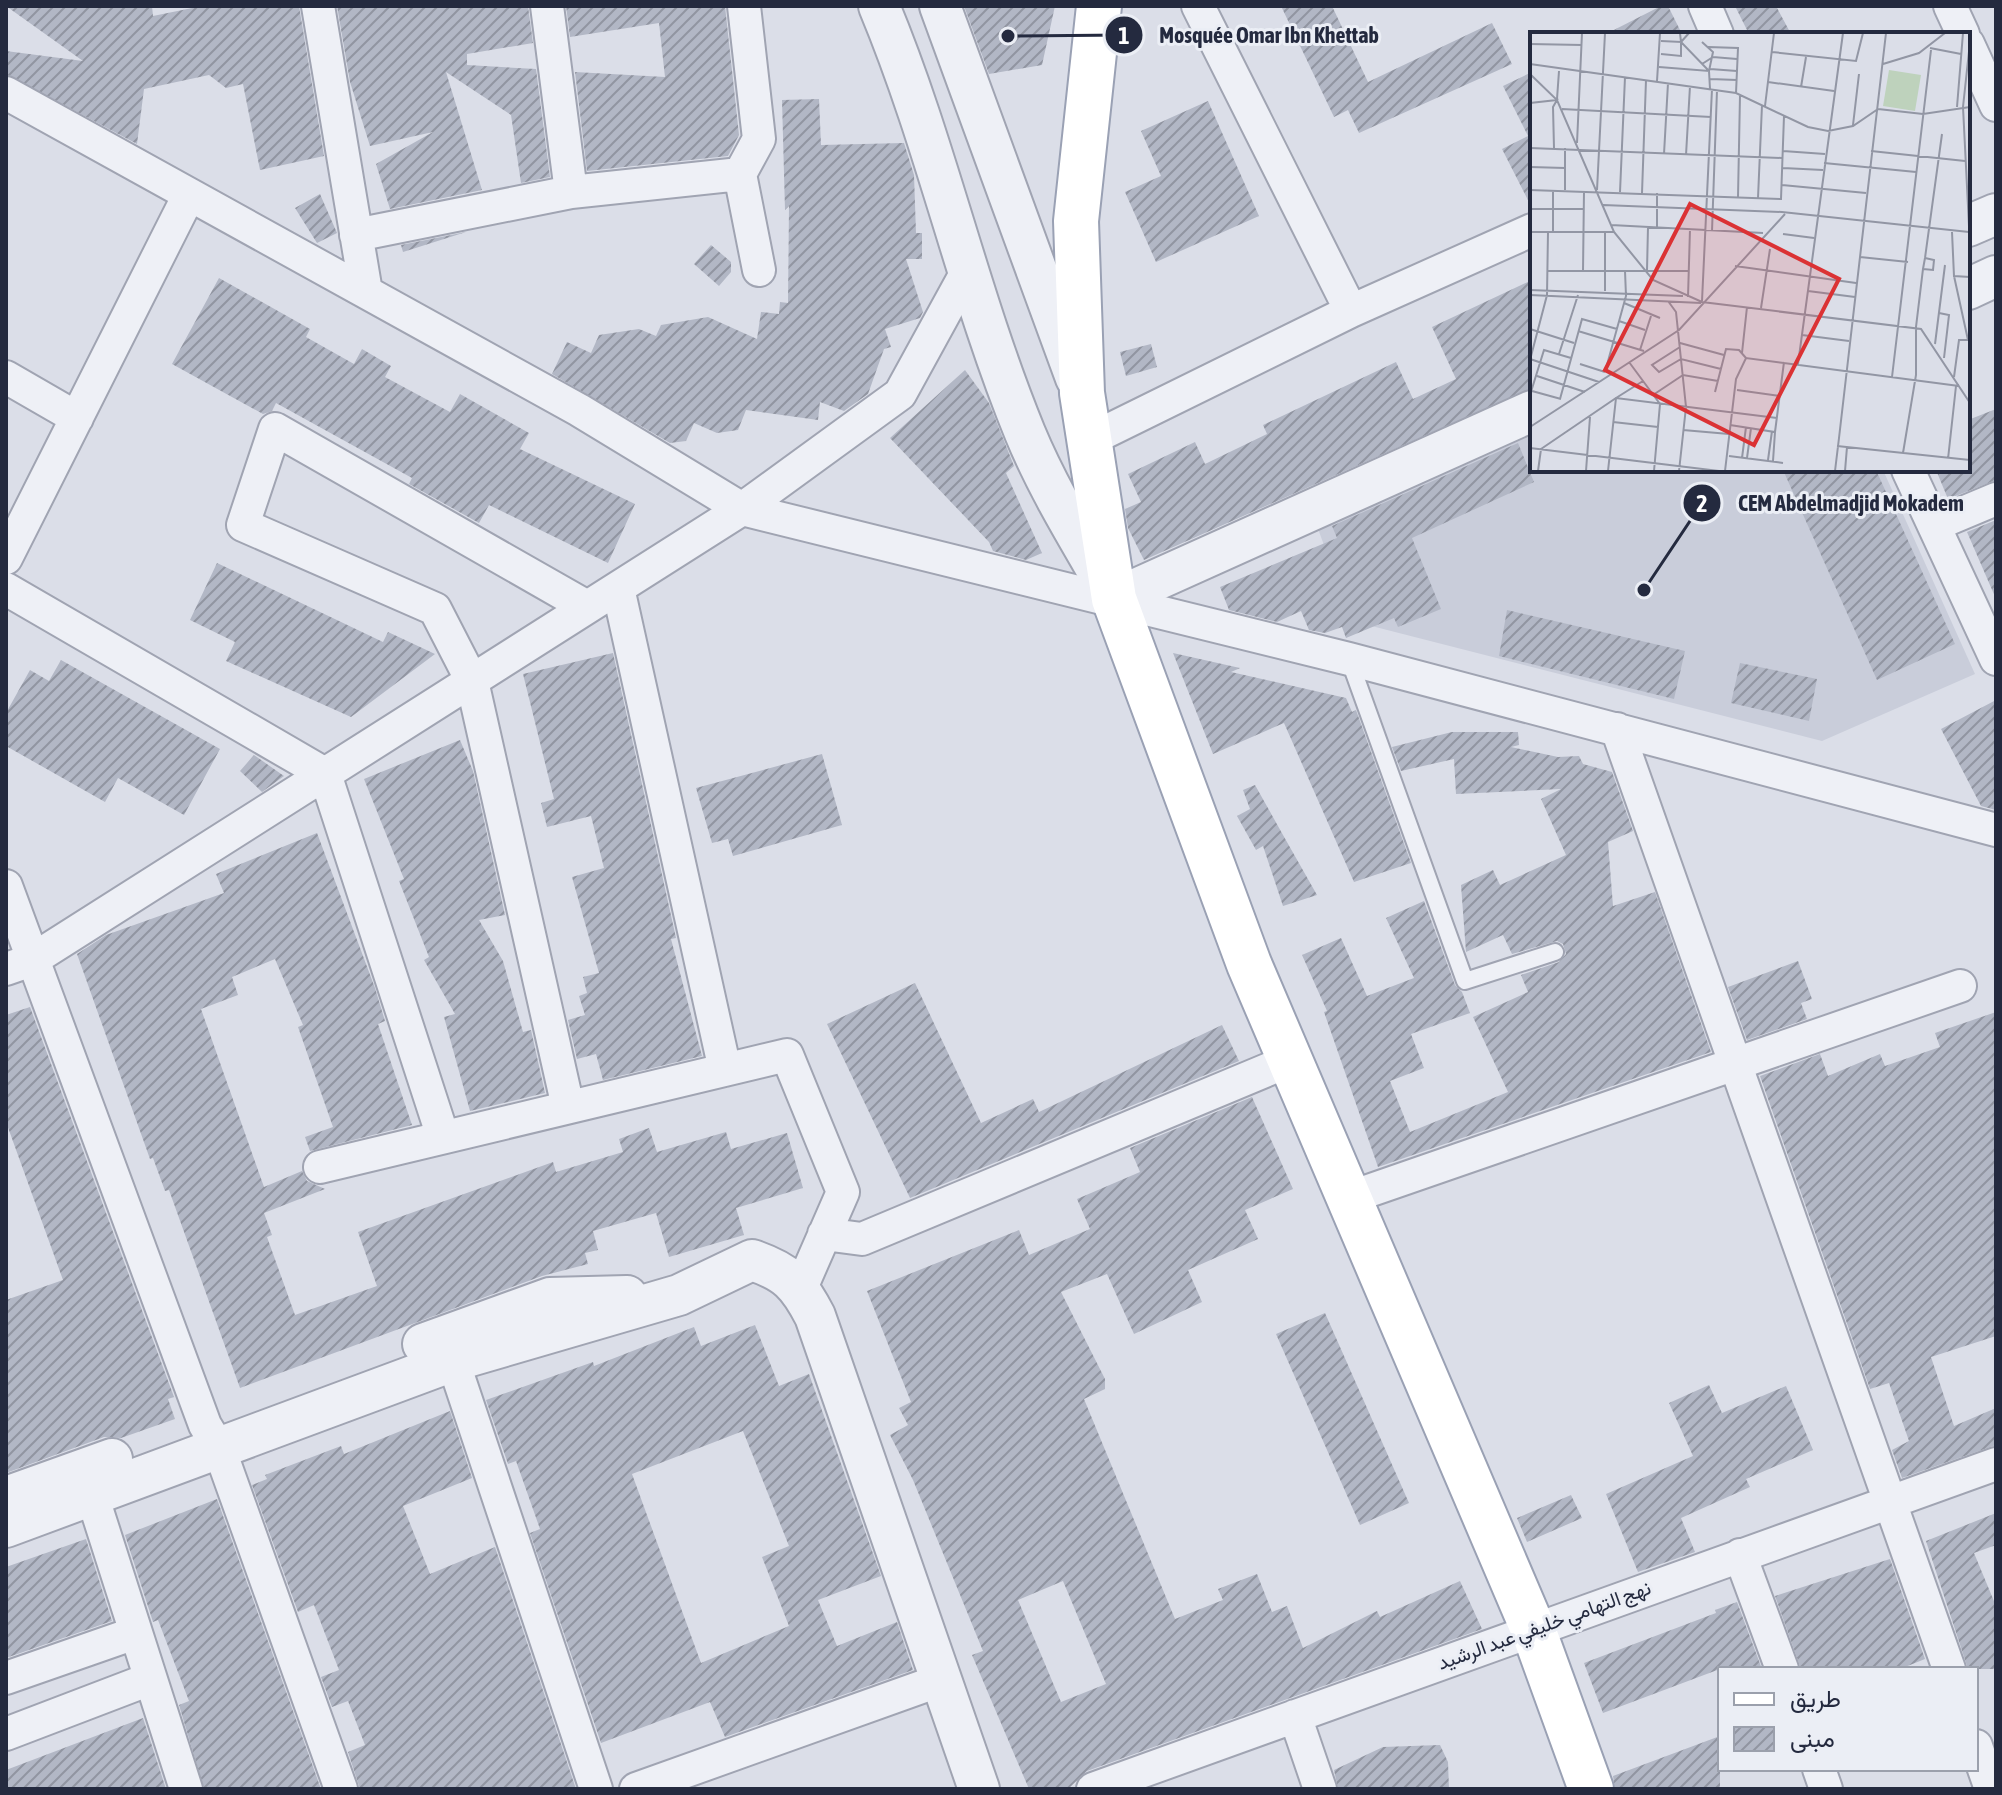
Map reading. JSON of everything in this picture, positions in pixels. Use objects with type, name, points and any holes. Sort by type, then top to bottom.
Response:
[{"type":"main road","points":[[1099,6],[1076,221],[1082,393],[1114,599],[1249,964],[1533,1629],[1591,1789]]},
{"type":"street","points":[[318,6],[366,292]]},
{"type":"street","points":[[547,6],[571,192]]},
{"type":"street","points":[[744,6],[759,139],[740,174],[759,270]]},
{"type":"street","points":[[879,6],[901,59],[968,270],[1026,434],[1061,508],[1114,599]]},
{"type":"street","points":[[940,6],[1082,393]]},
{"type":"street","points":[[1198,6],[1351,311]]},
{"type":"street","points":[[1705,6],[1716,32]]},
{"type":"street","points":[[1950,6],[1962,32]]},
{"type":"street","points":[[1970,48],[1996,105]]},
{"type":"street","points":[[6,93],[579,410],[742,509],[1349,659],[1996,830]]},
{"type":"street","points":[[356,235],[571,192],[740,174]]},
{"type":"street","points":[[6,558],[189,195]]},
{"type":"street","points":[[1970,225],[1996,214]]},
{"type":"street","points":[[1089,440],[1351,311],[1530,231]]},
{"type":"street","points":[[19,965],[742,509],[900,394],[968,270]]},
{"type":"street","points":[[1970,288],[1996,276]]},
{"type":"street","points":[[6,377],[77,418]]},
{"type":"street","points":[[1114,599],[1530,412]]},
{"type":"street","points":[[568,1107],[472,681],[435,609],[243,525],[275,429],[587,607]]},
{"type":"street","points":[[1909,472],[1996,659]]},
{"type":"street","points":[[1934,525],[1996,499]]},
{"type":"street","points":[[618,588],[725,1070]]},
{"type":"street","points":[[6,589],[325,774],[443,1137]]},
{"type":"street","points":[[1617,729],[1732,1062],[1948,1667]]},
{"type":"street","points":[[6,886],[19,965],[212,1436],[341,1789]]},
{"type":"street","points":[[1351,1197],[1732,1062],[1960,986]]},
{"type":"street","points":[[320,1167],[787,1055],[843,1192],[801,1288]]},
{"type":"street","points":[[824,1234],[862,1239],[1291,1060]]},
{"type":"street","points":[[212,1436],[679,1295],[752,1260],[775,1268],[801,1288],[831,1360],[979,1789]]},
{"type":"street","points":[[6,1527],[85,1483],[212,1436],[550,1298],[679,1295]]},
{"type":"street","points":[[453,1361],[596,1789]]},
{"type":"street","name":"نهج التهامي خليفي عبد الرشيد","points":[[1093,1789],[1996,1464]]},
{"type":"street","points":[[6,1497],[85,1483]]},
{"type":"street","points":[[85,1483],[186,1789]]},
{"type":"street","points":[[1740,1555],[1781,1667]]},
{"type":"street","points":[[6,1678],[135,1633]]},
{"type":"street","points":[[6,1734],[150,1679]]},
{"type":"street","points":[[636,1789],[941,1680]]},
{"type":"street","points":[[1295,1716],[1320,1789]]},
{"type":"street","points":[[1978,1752],[1991,1789]]},
{"type":"lane","points":[[1349,659],[1465,981],[1555,952]]},
{"type":"shaded area","points":[[1530,425],[1530,472],[1884,472],[1975,674],[1822,741],[1352,621],[1314,518]]},
{"type":"building","points":[[6,6],[152,6],[153,16],[202,6],[299,6],[324,156],[260,170],[243,84],[226,88],[209,75],[144,89],[137,144],[6,74],[6,51],[83,61]]},
{"type":"building","points":[[337,6],[528,6],[533,43],[467,54],[467,65],[536,69],[550,177],[521,183],[511,115],[446,72],[482,190],[390,209],[376,164],[433,132],[370,146],[350,82]]},
{"type":"building","points":[[566,6],[725,6],[739,135],[728,156],[587,171],[575,72],[665,77],[659,23],[570,37]]},
{"type":"building","points":[[964,6],[1055,6],[1042,65],[989,74]]},
{"type":"building","points":[[1281,6],[1332,6],[1368,82],[1492,23],[1512,64],[1359,133],[1348,110],[1334,117]]},
{"type":"building","points":[[1661,6],[1668,6],[1681,32],[1610,32]]},
{"type":"building","points":[[1735,6],[1776,6],[1790,32],[1748,32]]},
{"type":"building","points":[[1530,73],[1530,204],[1502,149],[1528,136],[1503,86]]},
{"type":"building","points":[[819,99],[821,145],[904,143],[914,175],[916,233],[922,233],[922,259],[906,259],[923,312],[920,318],[885,329],[891,347],[884,349],[868,394],[844,411],[820,402],[818,420],[746,410],[738,430],[717,433],[694,423],[686,441],[670,443],[552,374],[567,342],[591,353],[599,335],[639,329],[656,336],[661,325],[708,317],[757,339],[761,312],[779,314],[780,302],[788,303],[789,206],[785,210],[782,100]]},
{"type":"building","points":[[1208,101],[1259,216],[1156,262],[1125,192],[1161,176],[1141,131]]},
{"type":"building","points":[[320,194],[337,233],[317,243],[295,208]]},
{"type":"building","points":[[466,232],[403,252],[401,245]]},
{"type":"building","points":[[711,245],[731,262],[731,272],[719,286],[694,264]]},
{"type":"building","points":[[219,278],[310,329],[306,337],[354,364],[362,349],[391,366],[385,377],[450,412],[460,394],[529,433],[520,449],[635,504],[608,563],[489,505],[479,523],[409,484],[412,478],[276,403],[272,411],[263,414],[172,364]]},
{"type":"building","points":[[1530,281],[1530,389],[1144,560],[1128,528],[1125,509],[1141,502],[1128,474],[1195,442],[1205,464],[1267,434],[1263,425],[1396,362],[1413,399],[1456,379],[1432,327]]},
{"type":"building","points":[[1151,344],[1157,367],[1126,376],[1120,352]]},
{"type":"building","points":[[965,370],[989,403],[1014,466],[1006,473],[1042,553],[1026,560],[993,551],[989,542],[890,438]]},
{"type":"building","points":[[1996,409],[1996,480],[1948,499],[1937,472],[1970,472],[1970,419]]},
{"type":"building","points":[[1518,443],[1534,482],[1412,538],[1441,609],[1398,627],[1394,618],[1346,638],[1342,627],[1325,633],[1309,630],[1301,611],[1277,622],[1229,610],[1220,587],[1337,538],[1332,526]]},
{"type":"building","points":[[1784,472],[1877,472],[1955,644],[1877,680]]},
{"type":"building","points":[[1996,520],[1996,599],[1967,532]]},
{"type":"building","points":[[217,563],[383,642],[388,632],[435,654],[351,717],[226,661],[235,642],[190,620]]},
{"type":"building","points":[[1507,610],[1685,651],[1674,699],[1499,656]]},
{"type":"building","points":[[613,653],[676,938],[671,939],[702,1056],[603,1080],[596,1054],[577,1059],[568,1020],[585,1015],[579,996],[587,993],[583,977],[599,973],[572,877],[604,868],[591,816],[547,827],[541,803],[554,799],[523,674]]},
{"type":"building","points":[[1173,653],[1240,668],[1231,672],[1346,698],[1352,712],[1356,710],[1411,863],[1354,882],[1284,723],[1213,754]]},
{"type":"building","points":[[61,660],[220,749],[184,815],[118,778],[105,802],[6,746],[6,713],[30,670],[49,681]]},
{"type":"building","points":[[1740,663],[1817,679],[1809,721],[1731,703]]},
{"type":"building","points":[[1996,700],[1996,810],[1981,806],[1941,729]]},
{"type":"building","points":[[1452,732],[1518,732],[1519,745],[1511,747],[1558,757],[1579,756],[1583,764],[1612,772],[1633,831],[1608,842],[1613,906],[1655,892],[1711,1052],[1378,1167],[1324,1012],[1327,1011],[1302,955],[1341,938],[1367,996],[1414,978],[1386,918],[1424,901],[1455,985],[1462,992],[1470,1013],[1411,1034],[1424,1068],[1390,1081],[1410,1132],[1508,1092],[1473,1017],[1528,992],[1521,975],[1559,962],[1566,954],[1563,944],[1557,941],[1512,954],[1503,935],[1466,952],[1461,885],[1493,870],[1500,885],[1566,855],[1541,799],[1561,789],[1456,794],[1454,759],[1401,771],[1392,747]]},
{"type":"building","points":[[460,740],[473,771],[505,915],[479,920],[503,961],[523,1032],[531,1030],[545,1093],[470,1111],[444,1017],[455,1014],[424,960],[429,957],[399,881],[404,879],[364,779]]},
{"type":"building","points":[[822,754],[842,825],[733,856],[728,839],[712,843],[696,788]]},
{"type":"building","points":[[254,755],[284,776],[262,792],[240,771]]},
{"type":"building","points":[[1255,785],[1317,895],[1283,906],[1263,846],[1256,850],[1237,816],[1250,809],[1243,790]]},
{"type":"building","points":[[317,833],[375,988],[385,1021],[378,1024],[412,1125],[310,1151],[305,1137],[333,1127],[298,1027],[303,1025],[275,959],[232,977],[238,995],[201,1009],[264,1187],[302,1171],[307,1181],[325,1189],[264,1213],[272,1235],[267,1237],[295,1315],[377,1286],[358,1232],[553,1162],[556,1172],[623,1152],[619,1139],[649,1128],[657,1152],[726,1132],[731,1149],[787,1133],[803,1188],[736,1208],[744,1235],[669,1257],[656,1213],[593,1231],[598,1250],[585,1253],[588,1264],[542,1276],[240,1388],[169,1190],[165,1191],[153,1158],[150,1159],[77,954],[106,935],[224,893],[216,874]]},
{"type":"building","points":[[1798,961],[1812,999],[1801,1003],[1807,1019],[1747,1040],[1728,987]]},
{"type":"building","points":[[915,983],[981,1123],[1033,1099],[1039,1112],[1222,1025],[1239,1061],[910,1198],[827,1024]]},
{"type":"building","points":[[30,1007],[174,1397],[168,1399],[175,1419],[121,1438],[104,1437],[6,1473],[6,1300],[63,1280],[6,1122],[6,1015]]},
{"type":"building","points":[[1996,1012],[1996,1336],[1931,1357],[1954,1426],[1996,1408],[1996,1445],[1902,1478],[1892,1450],[1909,1441],[1889,1383],[1870,1389],[1760,1076],[1820,1054],[1828,1076],[1880,1054],[1885,1066],[1940,1047],[1935,1033]]},
{"type":"building","points":[[1252,1097],[1293,1189],[1245,1210],[1258,1239],[1188,1270],[1202,1302],[1134,1334],[1107,1274],[1061,1292],[1105,1379],[1105,1389],[1084,1399],[1175,1619],[1223,1600],[1218,1589],[1257,1574],[1272,1612],[1287,1606],[1303,1648],[1377,1611],[1380,1617],[1460,1581],[1482,1629],[1087,1771],[1068,1789],[1029,1789],[972,1655],[983,1651],[913,1480],[890,1435],[908,1425],[899,1408],[911,1402],[867,1291],[1019,1230],[1029,1255],[1090,1229],[1077,1199],[1140,1172],[1130,1148]],"holes":[[[1063,1581],[1106,1684],[1061,1702],[1018,1600]]]},
{"type":"building","points":[[1325,1313],[1409,1503],[1360,1525],[1276,1334]]},
{"type":"building","points":[[755,1325],[779,1386],[809,1374],[881,1576],[818,1600],[837,1646],[897,1622],[913,1670],[725,1737],[710,1702],[601,1743],[530,1533],[540,1529],[516,1461],[508,1464],[486,1400],[593,1362],[594,1366],[694,1327],[701,1346]],"holes":[[[743,1431],[789,1546],[762,1557],[789,1626],[701,1663],[632,1474]]]},
{"type":"building","points":[[1709,1385],[1722,1413],[1786,1386],[1813,1450],[1746,1479],[1750,1487],[1681,1518],[1695,1552],[1638,1572],[1606,1494],[1693,1456],[1669,1403]]},
{"type":"building","points":[[450,1411],[472,1478],[403,1506],[430,1574],[495,1547],[576,1789],[360,1789],[348,1752],[365,1745],[348,1701],[332,1707],[321,1677],[339,1670],[314,1605],[298,1612],[252,1485],[267,1479],[265,1475],[341,1446],[344,1454]]},
{"type":"building","points":[[1571,1495],[1582,1518],[1527,1542],[1517,1518]]},
{"type":"building","points":[[217,1499],[321,1789],[204,1789],[179,1705],[189,1701],[158,1620],[153,1622],[125,1535]]},
{"type":"building","points":[[1996,1513],[1996,1545],[1974,1553],[1996,1606],[1996,1669],[1967,1667],[1926,1541]]},
{"type":"building","points":[[86,1539],[112,1621],[6,1658],[6,1567]]},
{"type":"building","points":[[1890,1559],[1925,1659],[1905,1667],[1800,1667],[1775,1596]]},
{"type":"building","points":[[1737,1602],[1761,1667],[1718,1667],[1718,1670],[1603,1713],[1584,1663],[1716,1613],[1715,1610]]},
{"type":"building","points":[[143,1718],[166,1789],[6,1789],[6,1770]]},
{"type":"building","points":[[1718,1737],[1720,1789],[1615,1789],[1613,1776]]},
{"type":"building","points":[[1440,1745],[1448,1762],[1449,1789],[1338,1789],[1334,1770],[1383,1747]]},
{"type":"place","name":"Mosquée Omar Ibn Khettab","points":[[1008,36]]},
{"type":"place","name":"CEM Abdelmadjid Mokadem","points":[[1644,590]]}]
